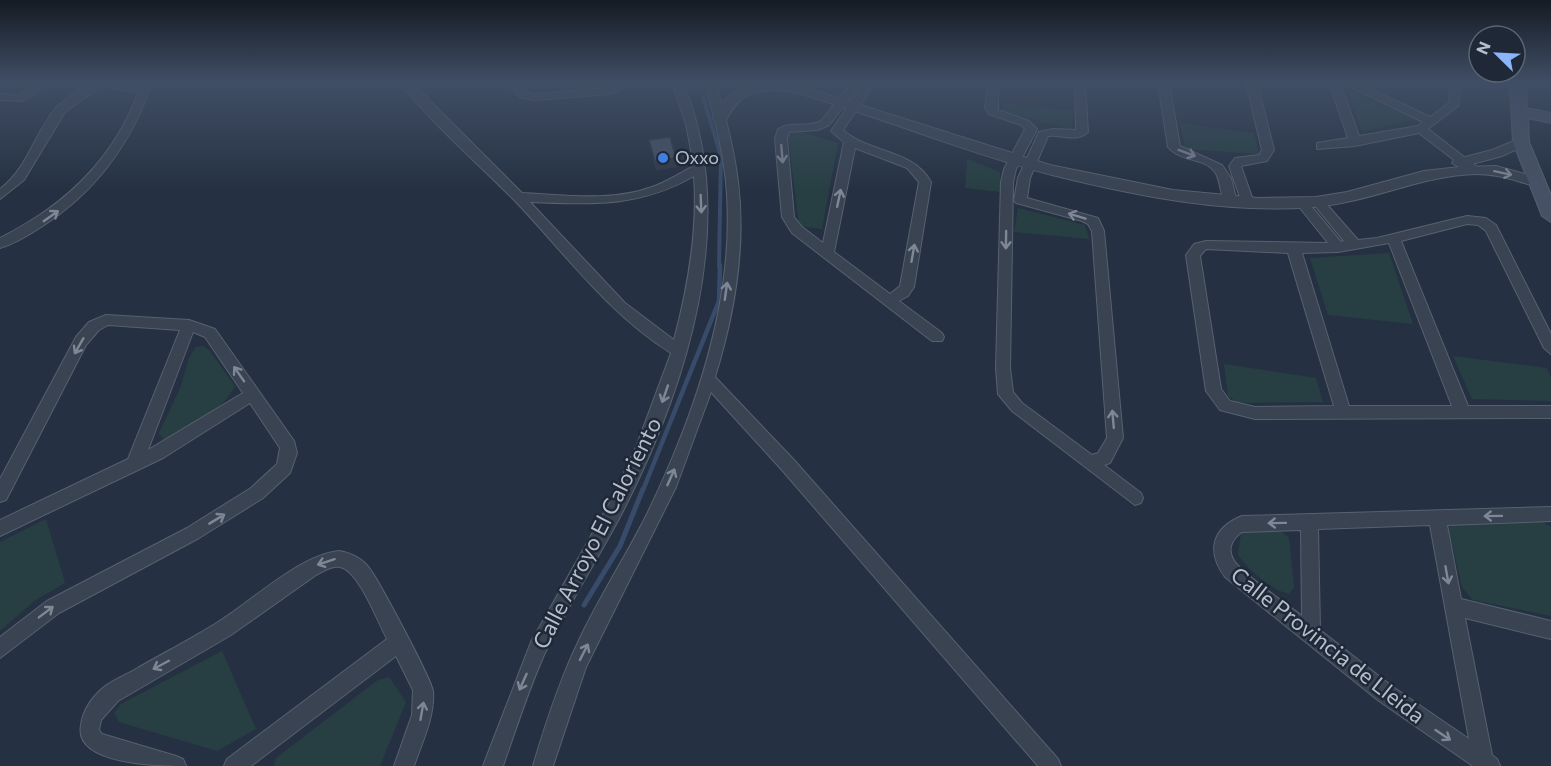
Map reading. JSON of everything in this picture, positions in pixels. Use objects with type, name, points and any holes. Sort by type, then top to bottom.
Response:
[{"type":"main road","points":[[1519,119],[1521,142],[1543,184],[1551,216]]},
{"type":"street","points":[[0,195],[24,175],[55,119]]},
{"type":"street","points":[[0,244],[43,222],[89,184],[105,164],[133,119]]},
{"type":"street","points":[[440,119],[519,197],[635,321],[680,351]]},
{"type":"street","name":"Calle Arroyo El Caloriento","points":[[492,766],[538,648],[614,510],[646,444],[680,351],[696,271],[702,213],[700,167],[692,119]]},
{"type":"street","name":"Calle Arroyo El Caloriento","points":[[543,766],[563,699],[579,661],[669,482],[698,408],[707,378],[722,315],[733,243],[731,165],[720,119]]},
{"type":"street","points":[[831,119],[822,126],[784,129],[781,135],[790,223],[827,254],[937,337]]},
{"type":"street","points":[[842,119],[837,131],[850,142],[911,166],[923,175],[925,182],[907,286],[903,292],[888,301]]},
{"type":"street","points":[[892,119],[1015,160],[1143,191],[1248,203],[1318,202],[1372,191],[1428,175],[1438,176],[1521,142]]},
{"type":"street","points":[[1013,119],[1025,123],[1030,129],[1010,170],[1014,200],[1003,368],[1006,394],[1024,414],[1135,498]]},
{"type":"street","points":[[1014,200],[1046,132],[1076,136],[1082,132],[1081,119]]},
{"type":"street","points":[[1169,119],[1174,147],[1184,153],[1216,164],[1224,175],[1231,202]]},
{"type":"street","points":[[1248,203],[1235,166],[1239,161],[1263,158],[1268,150],[1260,119]]},
{"type":"street","points":[[1347,119],[1355,142]]},
{"type":"street","points":[[1425,119],[1432,122]]},
{"type":"street","points":[[1321,146],[1415,130],[1436,119]]},
{"type":"street","points":[[1415,130],[1464,167],[1501,172],[1543,184]]},
{"type":"street","points":[[827,254],[850,142]]},
{"type":"street","points":[[519,197],[631,197],[664,187],[700,167]]},
{"type":"street","points":[[1014,200],[1086,218],[1092,221],[1098,231],[1115,438],[1104,458],[1089,464]]},
{"type":"street","points":[[1318,202],[1355,245]]},
{"type":"street","points":[[1302,203],[1338,247]]},
{"type":"street","points":[[1551,348],[1491,228],[1486,223],[1472,219],[1394,239],[1338,247],[1294,250],[1214,245],[1195,251],[1193,262],[1214,391],[1225,406],[1245,412],[1551,411]]},
{"type":"street","points":[[1394,239],[1462,411]]},
{"type":"street","points":[[1294,250],[1343,412]]},
{"type":"street","points":[[0,495],[87,332],[106,320],[189,325],[210,333],[288,446],[289,453],[284,468],[273,480],[193,533],[53,607],[0,648]]},
{"type":"street","points":[[134,465],[189,325]]},
{"type":"street","points":[[707,378],[788,465],[1051,766]]},
{"type":"street","points":[[0,528],[178,442],[253,394]]},
{"type":"street","name":"Calle Provincia de Lleida","points":[[1486,764],[1386,694],[1231,571],[1223,556],[1224,536],[1235,525],[1551,514]]},
{"type":"street","points":[[1437,517],[1486,764]]},
{"type":"street","points":[[1309,522],[1311,636]]},
{"type":"street","points":[[176,766],[96,742],[89,733],[92,716],[102,702],[124,685],[224,629],[320,563],[339,559],[356,566],[418,676],[424,699],[422,715],[404,766]]},
{"type":"street","points":[[1453,606],[1551,630]]},
{"type":"street","points":[[234,766],[400,641]]},
{"type":"green space","points":[[1030,119],[1073,119],[1072,129]]},
{"type":"green space","points":[[1357,119],[1416,119],[1362,132]]},
{"type":"green space","points":[[1180,123],[1254,133],[1259,154],[1185,149]]},
{"type":"green space","points":[[797,131],[838,143],[822,229],[799,226],[788,135]]},
{"type":"green space","points":[[967,159],[1000,172],[1000,192],[965,188]]},
{"type":"green space","points":[[1018,208],[1085,225],[1089,239],[1014,232]]},
{"type":"green space","points":[[1389,253],[1413,324],[1328,315],[1310,258]]},
{"type":"green space","points":[[203,346],[209,350],[235,386],[222,404],[204,419],[163,440],[159,433],[181,386],[189,358],[196,347]]},
{"type":"green space","points":[[1453,356],[1547,368],[1551,378],[1551,401],[1472,399]]},
{"type":"green space","points":[[1224,364],[1316,378],[1323,402],[1238,403],[1228,396]]},
{"type":"green space","points":[[46,519],[65,583],[34,601],[0,631],[0,542]]},
{"type":"green space","points":[[1455,522],[1543,522],[1551,527],[1551,616],[1473,600],[1462,587],[1448,528]]},
{"type":"green space","points":[[1245,530],[1279,530],[1289,538],[1294,587],[1289,594],[1261,579],[1238,555],[1241,534]]},
{"type":"green space","points":[[222,651],[256,729],[217,751],[119,722],[114,713],[121,704]]},
{"type":"green space","points":[[389,677],[406,702],[380,766],[274,766],[276,758],[378,680]]},
{"type":"building","points":[[670,137],[676,158],[655,161],[649,140]]},
{"type":"waterway","points":[[710,119],[721,156],[719,266]]},
{"type":"waterway","points":[[643,490],[719,301],[720,265]]},
{"type":"waterway","points":[[584,605],[620,546],[643,489]]},
{"type":"place","name":"Oxxo","points":[[663,158]]}]
